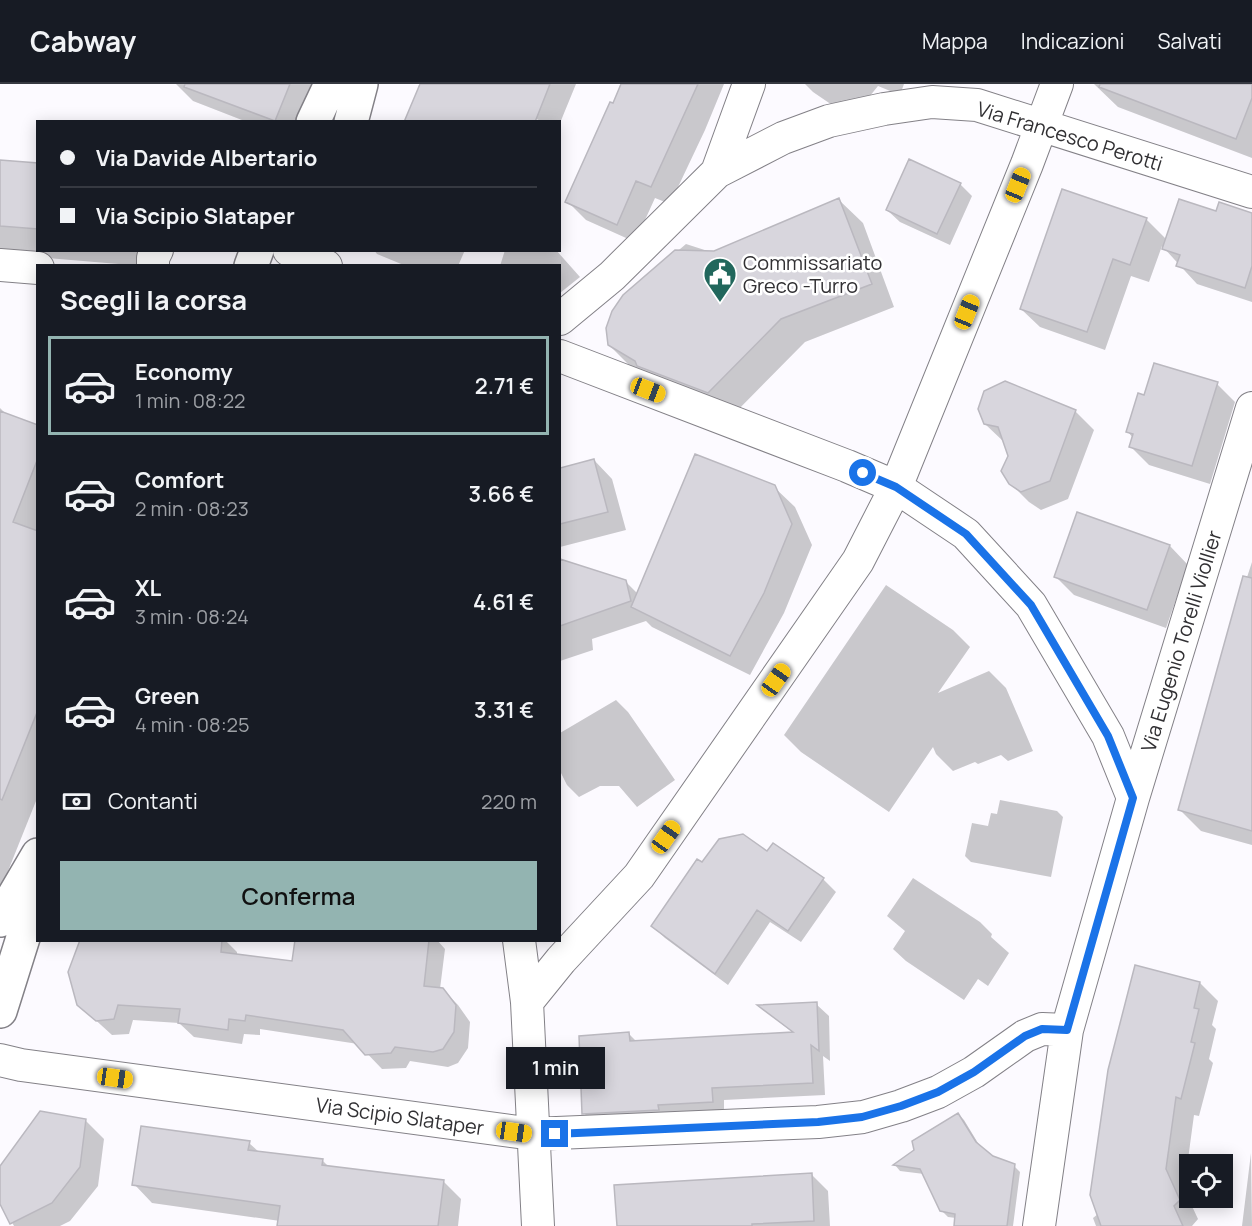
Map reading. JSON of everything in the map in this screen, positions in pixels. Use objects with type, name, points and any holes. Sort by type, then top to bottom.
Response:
[{"type":"street","points":[[314,120],[331,84]]},
{"type":"street","points":[[352,120],[361,84]]},
{"type":"street","points":[[717,172],[749,84]]},
{"type":"street","points":[[527,1002],[561,960],[639,876],[858,561],[896,487],[1057,84]]},
{"type":"street","name":"Via Francesco Perotti","points":[[561,318],[612,276],[717,172],[783,138],[829,121],[884,109],[932,102],[977,105],[1252,192]]},
{"type":"street","points":[[0,265],[36,268]]},
{"type":"street","points":[[561,356],[896,487],[966,534],[1031,605],[1108,736],[1133,798]]},
{"type":"street","name":"Via Eugenio Torelli Viollier","points":[[1040,1226],[1067,1030],[1133,798],[1252,408]]},
{"type":"street","points":[[0,920],[36,858]]},
{"type":"street","points":[[0,1011],[36,896]]},
{"type":"street","points":[[519,942],[527,1002],[538,1226]]},
{"type":"street","name":"Via Scipio Slataper","points":[[0,1060],[44,1068],[533,1134],[818,1122],[862,1117],[938,1092],[974,1072],[1025,1036],[1042,1029],[1067,1030]]},
{"type":"building","points":[[185,84],[290,84],[275,120],[184,87]]},
{"type":"building","points":[[420,84],[550,84],[536,120],[405,120]]},
{"type":"building","points":[[621,84],[698,84],[651,187],[636,181],[617,225],[565,202],[610,102],[613,103]]},
{"type":"building","points":[[1100,84],[1252,84],[1252,98],[1236,139],[1099,87]]},
{"type":"building","points":[[909,159],[961,183],[937,234],[886,210]]},
{"type":"building","points":[[0,160],[36,163],[36,229],[0,226]]},
{"type":"building","points":[[1062,189],[1147,218],[1130,265],[1113,259],[1087,332],[1020,309]]},
{"type":"building","name":"Commissariato Greco -Turro","points":[[839,198],[872,284],[781,319],[708,393],[637,366],[635,361],[608,345],[606,328],[612,311],[623,295],[675,250],[714,251]]},
{"type":"building","points":[[1179,199],[1216,211],[1219,202],[1252,213],[1252,266],[1245,288],[1176,266],[1180,255],[1162,249]]},
{"type":"building","points":[[1154,363],[1218,382],[1192,466],[1129,447],[1133,434],[1126,432],[1138,393],[1144,395]]},
{"type":"building","points":[[1005,381],[1076,410],[1050,481],[1021,492],[1009,484],[1001,471],[1008,456],[998,427],[984,424],[978,409],[984,391]]},
{"type":"building","points":[[0,411],[36,424],[36,463],[13,522],[36,530],[36,715],[2,800],[0,799]]},
{"type":"building","points":[[695,454],[775,485],[792,524],[764,593],[730,656],[631,607]]},
{"type":"building","points":[[594,459],[608,512],[561,524],[561,468]]},
{"type":"building","points":[[1077,512],[1170,545],[1147,610],[1054,577]]},
{"type":"building","points":[[561,559],[626,580],[631,601],[561,626]]},
{"type":"building","points":[[1243,576],[1252,578],[1252,831],[1178,810]]},
{"type":"building","points":[[743,834],[767,851],[773,843],[824,878],[788,931],[757,910],[715,974],[651,926],[697,859],[702,862],[719,839]]},
{"type":"building","points":[[79,942],[222,942],[221,952],[292,961],[295,942],[429,942],[424,986],[443,988],[456,1005],[454,1032],[443,1049],[433,1052],[395,1047],[391,1053],[365,1055],[343,1030],[246,1015],[245,1021],[229,1019],[228,1030],[178,1023],[180,1009],[118,1005],[114,1019],[96,1021],[77,1005],[68,972]]},
{"type":"building","points":[[1135,965],[1200,982],[1194,1008],[1199,1009],[1191,1042],[1195,1043],[1181,1099],[1176,1097],[1166,1169],[1179,1198],[1174,1206],[1183,1226],[1101,1226],[1090,1195],[1108,1070]]},
{"type":"building","points":[[817,1002],[819,1051],[811,1045],[813,1083],[712,1088],[713,1102],[658,1105],[659,1110],[582,1114],[579,1036],[629,1032],[630,1041],[793,1032],[757,1005]]},
{"type":"building","points":[[40,1111],[86,1119],[80,1167],[52,1203],[10,1224],[0,1204],[0,1166]]},
{"type":"building","points":[[958,1113],[976,1142],[993,1156],[1015,1164],[1007,1226],[954,1226],[955,1214],[940,1211],[920,1169],[893,1165],[914,1150],[912,1141]]},
{"type":"building","points":[[141,1126],[250,1141],[248,1150],[323,1159],[322,1165],[444,1180],[438,1226],[277,1226],[280,1206],[132,1185]]},
{"type":"building","points":[[812,1173],[814,1221],[752,1224],[752,1226],[617,1226],[614,1185]]},
{"type":"place","name":"Commissariato Greco -Turro","points":[[720,303]]},
{"type":"route","points":[[555,1134],[818,1122],[862,1117],[938,1092],[974,1072],[1025,1036],[1042,1029],[1067,1030],[1133,798],[1108,736],[1031,605],[966,534],[896,487],[863,473]]}]
